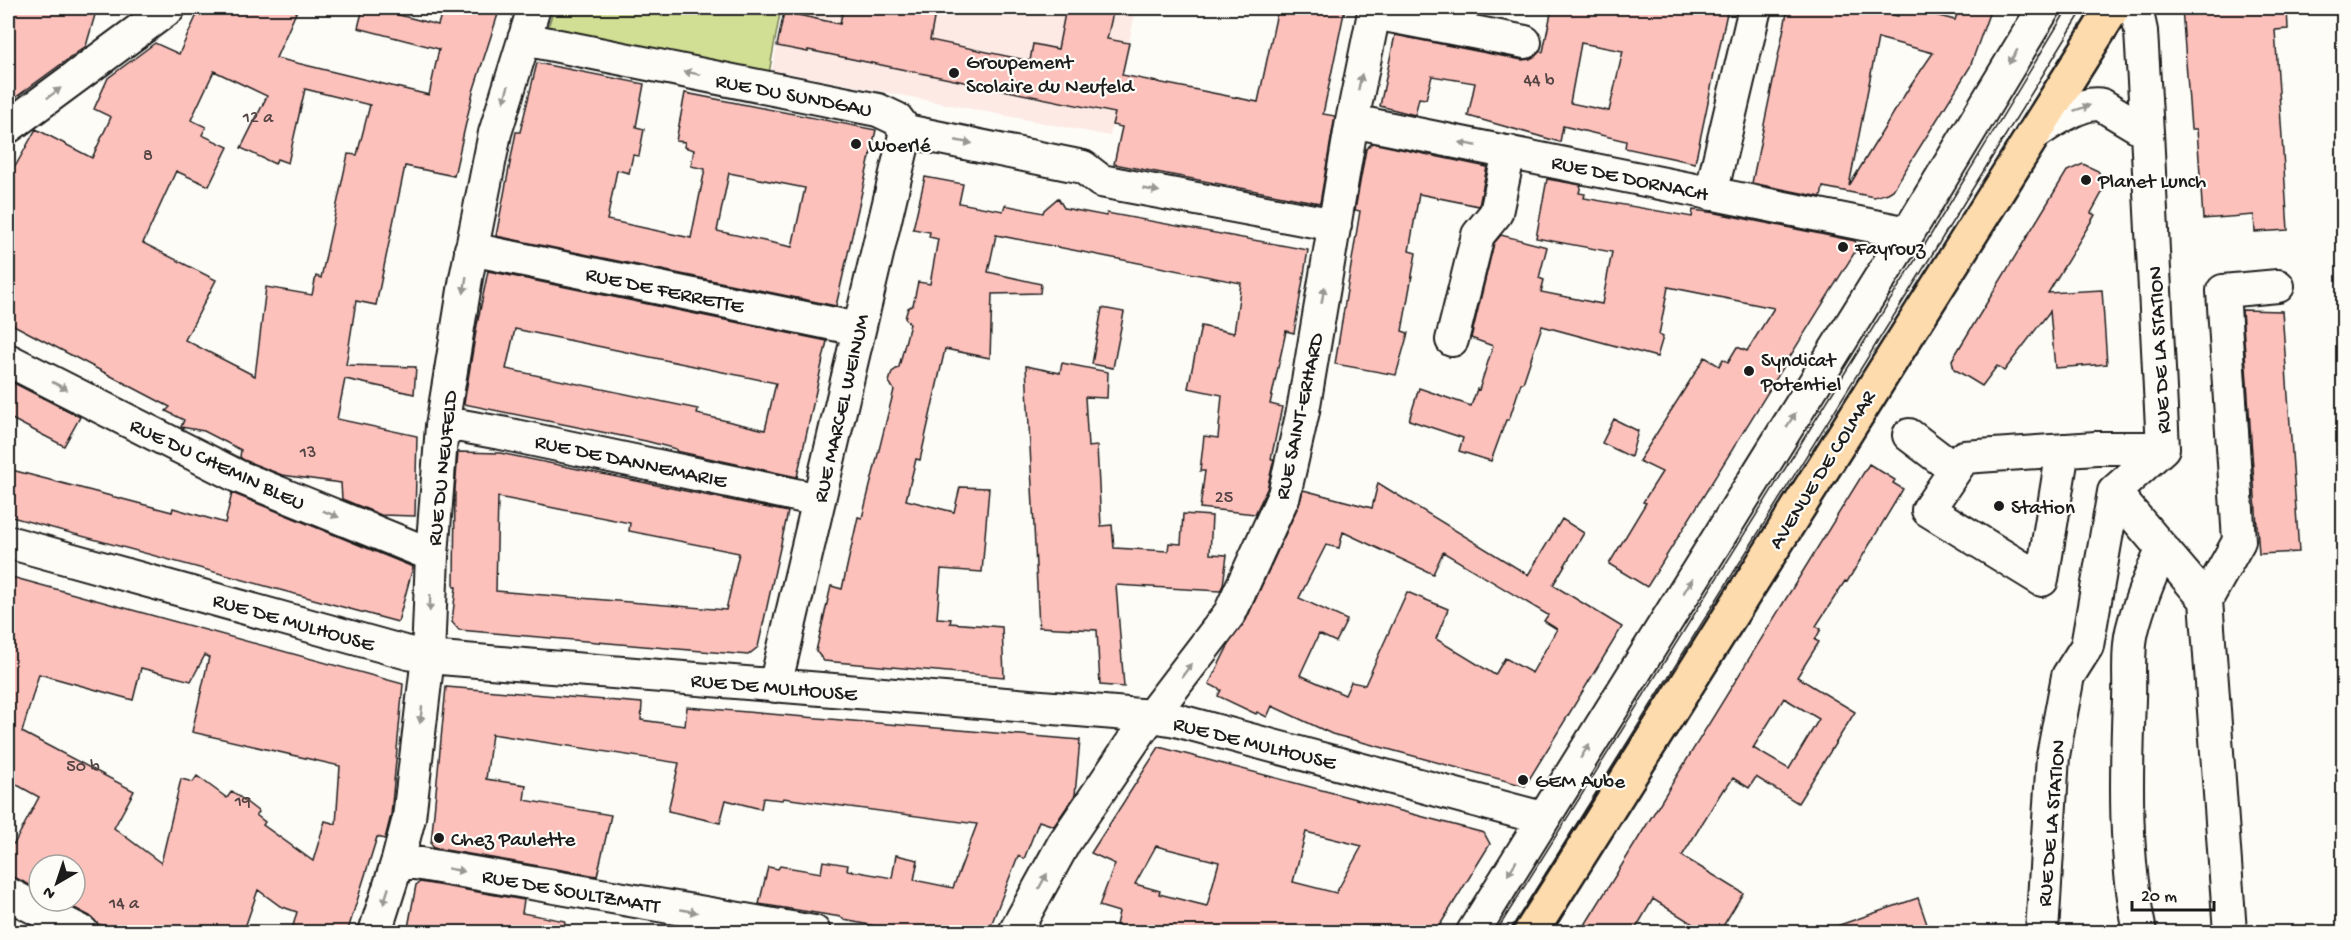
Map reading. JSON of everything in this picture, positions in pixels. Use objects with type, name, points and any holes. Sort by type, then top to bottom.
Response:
[{"type":"main road","name":"AVENUE DE COLMAR","points":[[1531,933],[2113,8]]},
{"type":"street","points":[[8,127],[169,8]]},
{"type":"street","name":"RUE DU NEUFELD","points":[[375,933],[409,818],[428,657],[432,555],[442,426],[471,249],[495,133],[534,8]]},
{"type":"street","points":[[1711,194],[1755,8]]},
{"type":"street","points":[[1473,933],[1908,233],[2044,8]]},
{"type":"street","name":"RUE DE LA STATION","points":[[2042,933],[2053,756],[2068,676],[2086,646],[2114,492],[2163,448],[2141,31],[2136,8]]},
{"type":"street","points":[[1375,10],[1525,42]]},
{"type":"street","name":"RUE SAINT-ERHARD","points":[[1015,933],[1064,843],[1152,716],[1230,613],[1284,495],[1304,411],[1352,121],[1375,10]]},
{"type":"street","name":"RUE DU SUNDGAU","points":[[524,39],[878,110],[897,119],[906,131],[1083,167],[1101,181],[1335,225]]},
{"type":"street","points":[[2031,136],[2065,114],[2095,104],[2102,105],[2147,132]]},
{"type":"street","name":"RUE DE DORNACH","points":[[1352,121],[1908,233]]},
{"type":"street","name":"RUE MARCEL WEINUM","points":[[775,686],[906,131]]},
{"type":"street","points":[[1452,340],[1478,235],[1496,213],[1509,152]]},
{"type":"street","name":"RUE DE FERRETTE","points":[[471,249],[858,329]]},
{"type":"street","points":[[2230,933],[2206,600],[2239,541],[2223,291],[2278,286]]},
{"type":"street","name":"RUE DU CHEMIN BLEU","points":[[8,360],[237,476],[432,555]]},
{"type":"street","name":"RUE DE DANNEMARIE","points":[[442,426],[462,426],[506,434],[819,500]]},
{"type":"street","points":[[1910,435],[1955,470]]},
{"type":"street","points":[[2063,450],[2042,580],[1928,510],[1964,457],[2063,450],[2163,448]]},
{"type":"street","points":[[2114,492],[2206,600]]},
{"type":"street","name":"RUE DE MULHOUSE","points":[[8,542],[428,657],[1152,716],[1312,755],[1542,819]]},
{"type":"street","points":[[2139,933],[2128,845],[2127,752],[2132,633],[2145,586],[2163,549]]},
{"type":"street","name":"RUE DE SOULTZMATT","points":[[398,860],[814,933]]},
{"type":"street","points":[[8,894],[82,933]]},
{"type":"shaded area","name":"Groupement Scolaire du Neufeld","points":[[785,8],[1136,8],[1110,136],[772,70]]},
{"type":"green space","points":[[554,8],[781,8],[769,73],[548,27]]},
{"type":"building","points":[[8,8],[97,8],[86,46],[8,103]]},
{"type":"building","points":[[200,8],[298,8],[276,58],[429,95],[439,49],[358,28],[363,8],[372,8],[438,25],[443,8],[500,8],[473,92],[454,176],[405,166],[376,305],[356,301],[346,365],[416,367],[414,394],[345,379],[337,419],[417,436],[415,516],[381,515],[342,499],[341,483],[282,475],[244,460],[240,457],[241,450],[204,431],[181,427],[184,420],[166,411],[170,407],[8,322],[8,161],[16,165],[36,129],[92,158],[111,117],[94,109],[108,78],[155,43],[179,54]],"holes":[[[214,71],[267,96],[241,148],[275,164],[277,159],[288,163],[305,89],[370,105],[357,155],[348,154],[321,278],[316,276],[312,295],[266,287],[255,376],[185,340],[216,280],[143,243],[176,171],[209,186],[228,147],[202,135],[206,127],[191,120]]]},
{"type":"building","points":[[843,8],[936,8],[930,40],[1030,61],[1033,44],[1058,49],[1066,8],[1114,8],[1107,39],[1129,43],[1122,75],[1258,102],[1278,8],[1345,8],[1323,114],[1335,116],[1320,203],[1114,164],[1122,127],[1112,125],[1115,113],[808,50],[808,52],[777,46],[784,12],[840,24]]},
{"type":"building","points":[[1552,8],[1728,8],[1695,163],[1625,148],[1626,141],[1563,126],[1560,142],[1468,116],[1475,83],[1432,76],[1426,99],[1419,98],[1415,115],[1380,106],[1395,35],[1522,60],[1530,59],[1540,51],[1543,52]],"holes":[[[1581,43],[1623,51],[1609,111],[1570,103]]]},
{"type":"building","points":[[1788,8],[1864,8],[1898,16],[1899,8],[1907,8],[1955,20],[1959,8],[1991,8],[1970,67],[1893,190],[1874,197],[1823,187],[1821,197],[1752,183]],"holes":[[[1878,38],[1933,53],[1907,91],[1849,186]]]},
{"type":"building","points":[[2182,8],[2287,8],[2288,29],[2275,30],[2288,230],[2255,232],[2254,215],[2203,219],[2197,129],[2191,129]]},
{"type":"building","points":[[537,63],[644,84],[636,127],[644,129],[639,156],[633,155],[629,173],[617,170],[607,220],[691,238],[705,169],[691,166],[694,150],[684,147],[685,142],[676,141],[685,93],[876,130],[836,306],[496,236],[516,132],[520,132]],"holes":[[[729,173],[805,188],[792,247],[717,231]]]},
{"type":"building","points":[[1372,143],[1487,167],[1479,206],[1419,194],[1409,251],[1416,253],[1402,331],[1408,333],[1396,375],[1335,364],[1360,211],[1355,210],[1366,149]]},
{"type":"building","points":[[2083,164],[2098,171],[2103,179],[2104,189],[2091,213],[2095,215],[2048,293],[2102,290],[2107,364],[2055,368],[2050,311],[2004,371],[1997,366],[1982,386],[1954,369],[1952,360],[2067,171]]},
{"type":"building","points":[[925,177],[963,184],[959,203],[1003,211],[1005,205],[1043,213],[1058,198],[1064,208],[1106,216],[1107,213],[1308,250],[1294,333],[1286,331],[1270,404],[1282,407],[1271,459],[1274,459],[1267,489],[1255,514],[1200,508],[1205,471],[1200,471],[1204,436],[1218,438],[1222,395],[1188,388],[1201,326],[1234,333],[1241,283],[996,235],[988,272],[1041,284],[1040,293],[992,294],[990,358],[945,349],[920,460],[916,459],[906,500],[954,512],[960,487],[989,488],[982,572],[941,569],[937,618],[951,619],[950,623],[1002,627],[1004,677],[824,661],[816,651],[831,586],[842,589],[858,517],[862,518],[894,390],[889,382],[892,372],[899,367],[910,324],[905,318],[908,308],[913,305],[918,282],[930,284],[938,239],[929,237],[930,232],[913,229]]},
{"type":"building","points":[[1547,179],[1581,185],[1579,193],[1585,194],[1584,198],[1692,217],[1693,210],[1716,213],[1855,241],[1858,247],[1647,587],[1609,564],[1662,472],[1639,461],[1705,357],[1719,366],[1723,359],[1728,362],[1737,347],[1747,351],[1774,308],[1668,287],[1659,335],[1663,337],[1657,357],[1542,326],[1523,383],[1521,383],[1509,420],[1506,420],[1491,461],[1459,451],[1463,438],[1409,420],[1419,388],[1471,406],[1477,389],[1479,390],[1493,346],[1471,338],[1494,243],[1501,235],[1547,247],[1539,278],[1544,280],[1541,292],[1602,304],[1612,252],[1536,238]]},
{"type":"building","points":[[488,271],[827,341],[797,477],[676,451],[676,449],[646,441],[464,404]],"holes":[[[515,329],[776,383],[765,430],[697,414],[698,409],[506,369]]]},
{"type":"building","points":[[1102,308],[1124,312],[1113,368],[1092,364]]},
{"type":"building","points":[[2242,310],[2282,311],[2299,552],[2259,554]]},
{"type":"building","points":[[1062,363],[1108,372],[1107,398],[1085,397],[1088,447],[1097,446],[1101,526],[1112,525],[1114,548],[1168,551],[1169,543],[1181,544],[1183,514],[1212,516],[1210,554],[1227,555],[1220,591],[1116,585],[1124,687],[1100,685],[1097,630],[1039,627],[1026,366],[1060,373]]},
{"type":"building","points":[[8,380],[80,417],[64,446],[8,417]]},
{"type":"building","points":[[1614,419],[1638,431],[1631,457],[1602,443]]},
{"type":"building","points":[[458,452],[500,453],[788,512],[758,647],[748,655],[459,630],[452,622],[456,587],[454,587],[455,489]],"holes":[[[498,497],[630,523],[629,531],[739,553],[726,610],[496,591]]]},
{"type":"building","points":[[1869,464],[1895,480],[1893,483],[1903,489],[1847,582],[1845,581],[1816,626],[1821,629],[1815,640],[1819,642],[1797,677],[1855,712],[1798,803],[1756,777],[1749,788],[1733,778],[1725,790],[1724,788],[1682,856],[1743,893],[1719,933],[1707,933],[1653,899],[1633,933],[1580,933]],"holes":[[[1784,698],[1819,719],[1789,769],[1753,748]]]},
{"type":"building","points":[[8,469],[172,512],[173,508],[225,523],[232,493],[413,567],[398,622],[8,516]]},
{"type":"building","points":[[1378,483],[1528,575],[1562,519],[1584,533],[1553,585],[1622,627],[1525,786],[1332,734],[1272,706],[1267,717],[1257,712],[1256,714],[1218,696],[1221,690],[1209,684],[1230,642],[1246,620],[1300,502],[1303,490],[1372,508]],"holes":[[[1343,532],[1433,574],[1443,552],[1548,615],[1544,621],[1557,629],[1532,673],[1505,658],[1495,675],[1436,639],[1448,609],[1407,592],[1365,685],[1351,682],[1345,695],[1300,675],[1319,634],[1336,642],[1347,620],[1299,598],[1326,545],[1339,548]]]},
{"type":"building","points":[[8,576],[403,684],[391,815],[385,839],[377,837],[347,933],[291,933],[297,912],[280,906],[258,890],[243,933],[135,933],[98,924],[84,913],[87,913],[87,853],[27,853],[27,884],[8,876],[8,840],[14,844],[39,797],[8,780]],"holes":[[[205,655],[209,657],[192,732],[340,766],[336,824],[325,821],[313,861],[263,825],[265,822],[256,815],[259,812],[232,791],[227,798],[197,776],[193,782],[181,779],[161,863],[114,828],[134,791],[22,732],[39,674],[133,700],[141,668],[191,681]]]},
{"type":"building","points":[[446,687],[642,703],[641,720],[685,726],[687,707],[1080,740],[1075,795],[1054,826],[1039,821],[1024,859],[1018,856],[988,933],[911,933],[844,920],[841,917],[759,904],[768,867],[778,869],[780,866],[821,873],[823,861],[848,865],[847,870],[892,878],[896,855],[918,860],[914,880],[953,888],[977,824],[783,798],[782,800],[763,798],[761,809],[726,800],[720,823],[668,811],[679,763],[492,734],[486,779],[526,785],[524,800],[611,815],[597,876],[434,848],[431,844]]},
{"type":"building","points":[[1159,747],[1484,833],[1490,844],[1435,933],[1123,933],[1124,928],[1116,925],[1119,912],[1099,906],[1115,864],[1091,853]],"holes":[[[1306,832],[1362,846],[1336,893],[1293,882]],[[1156,846],[1219,862],[1207,906],[1159,894],[1160,891],[1135,884]]]},
{"type":"building","points":[[420,882],[524,900],[522,913],[565,921],[564,933],[407,933],[416,885]]},
{"type":"building","points":[[1918,898],[1930,933],[1829,933],[1828,929]]},
{"type":"tram line","points":[[1496,932],[1924,246],[2068,8]]},
{"type":"tram line","points":[[1509,932],[2084,8]]},
{"type":"place","name":"Groupement Scolaire du Neufeld","points":[[954,73]]},
{"type":"place","name":"Woerlé","points":[[856,144]]},
{"type":"place","name":"Planet Lunch","points":[[2086,180]]},
{"type":"place","name":"Fayrouz","points":[[1843,247]]},
{"type":"place","name":"Syndicat Potentiel","points":[[1749,371]]},
{"type":"place","name":"Station","points":[[1999,506]]},
{"type":"place","name":"GEM Aube","points":[[1523,780]]},
{"type":"place","name":"Chez Paulette","points":[[439,838]]}]
